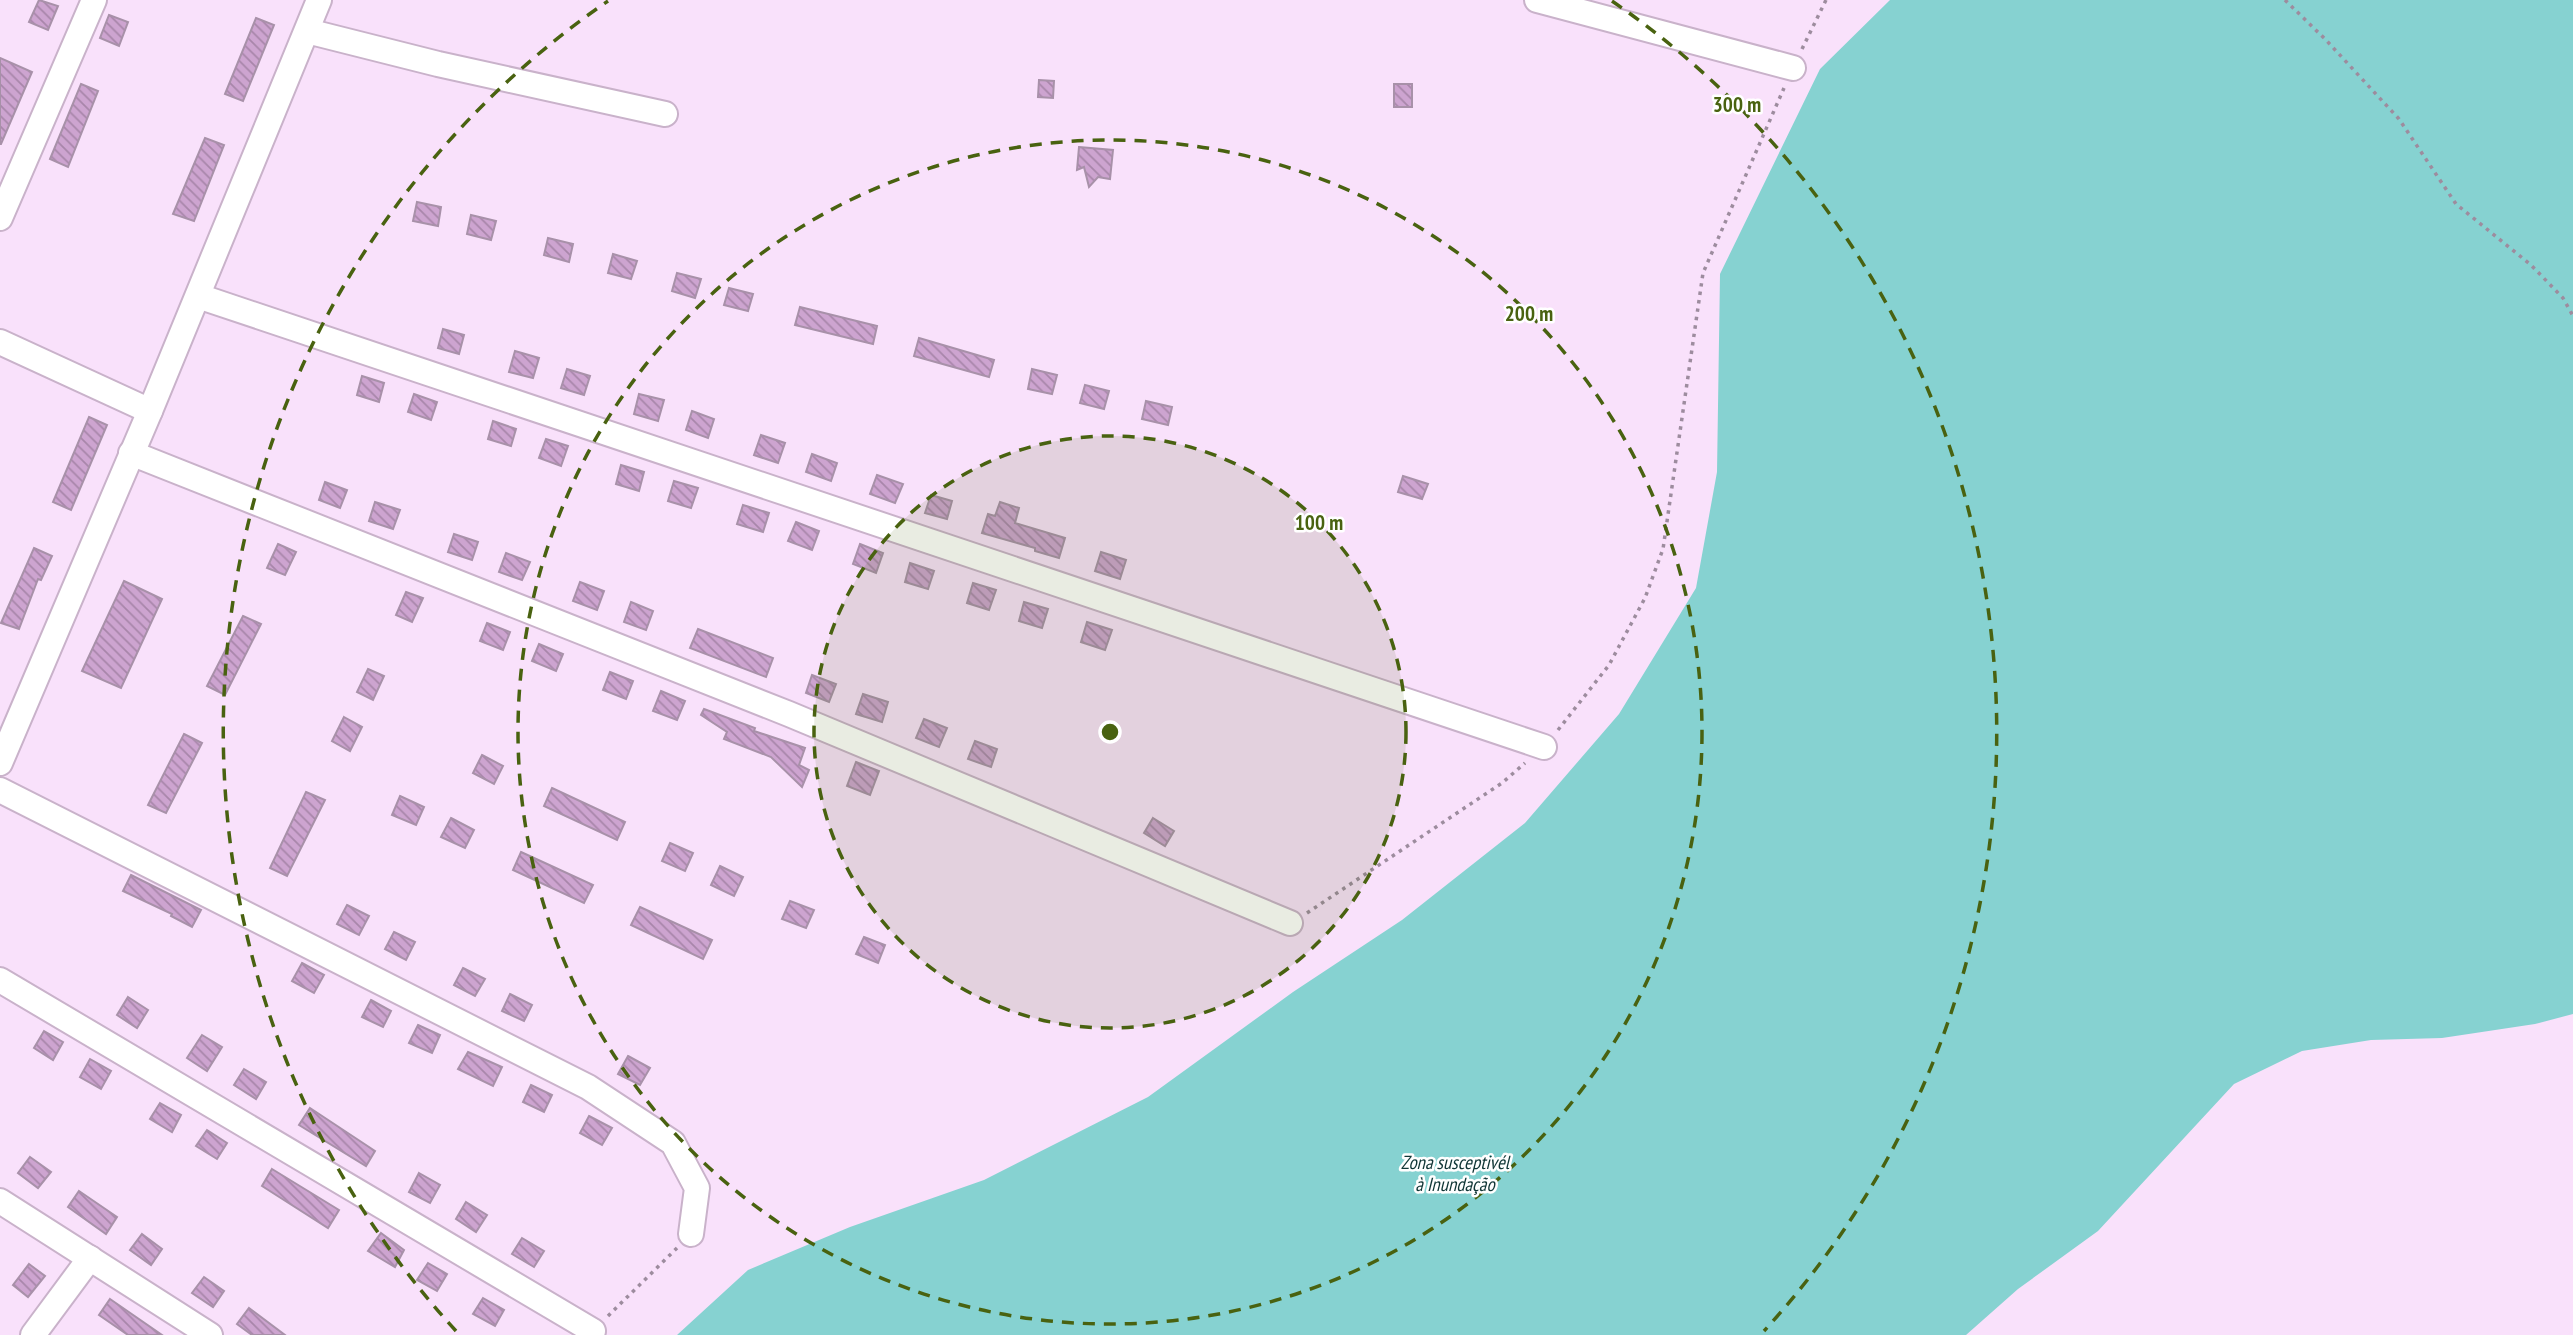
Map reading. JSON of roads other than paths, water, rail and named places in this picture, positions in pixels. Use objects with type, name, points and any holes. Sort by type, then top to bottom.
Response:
[{"type":"lane","points":[[0,218],[94,0]]},
{"type":"lane","points":[[0,763],[150,411],[319,0]]},
{"type":"lane","points":[[1537,0],[1793,68]]},
{"type":"lane","points":[[307,32],[665,114]]},
{"type":"lane","points":[[198,296],[1544,747]]},
{"type":"lane","points":[[0,342],[150,411]]},
{"type":"lane","points":[[131,453],[802,719],[1290,923]]},
{"type":"lane","points":[[0,790],[588,1087],[673,1143],[697,1188],[691,1234]]},
{"type":"lane","points":[[0,980],[593,1331]]},
{"type":"lane","points":[[0,1201],[210,1335]]},
{"type":"lane","points":[[33,1335],[90,1258]]},
{"type":"water","name":"Zona susceptivél à Inundação","points":[[1890,0],[2573,0],[2573,1014],[2535,1024],[2442,1038],[2371,1040],[2302,1051],[2234,1084],[2098,1231],[2018,1289],[1966,1335],[677,1335],[748,1270],[850,1227],[984,1180],[1148,1097],[1293,992],[1402,920],[1525,823],[1619,714],[1696,588],[1717,472],[1720,274],[1820,69]]}]
